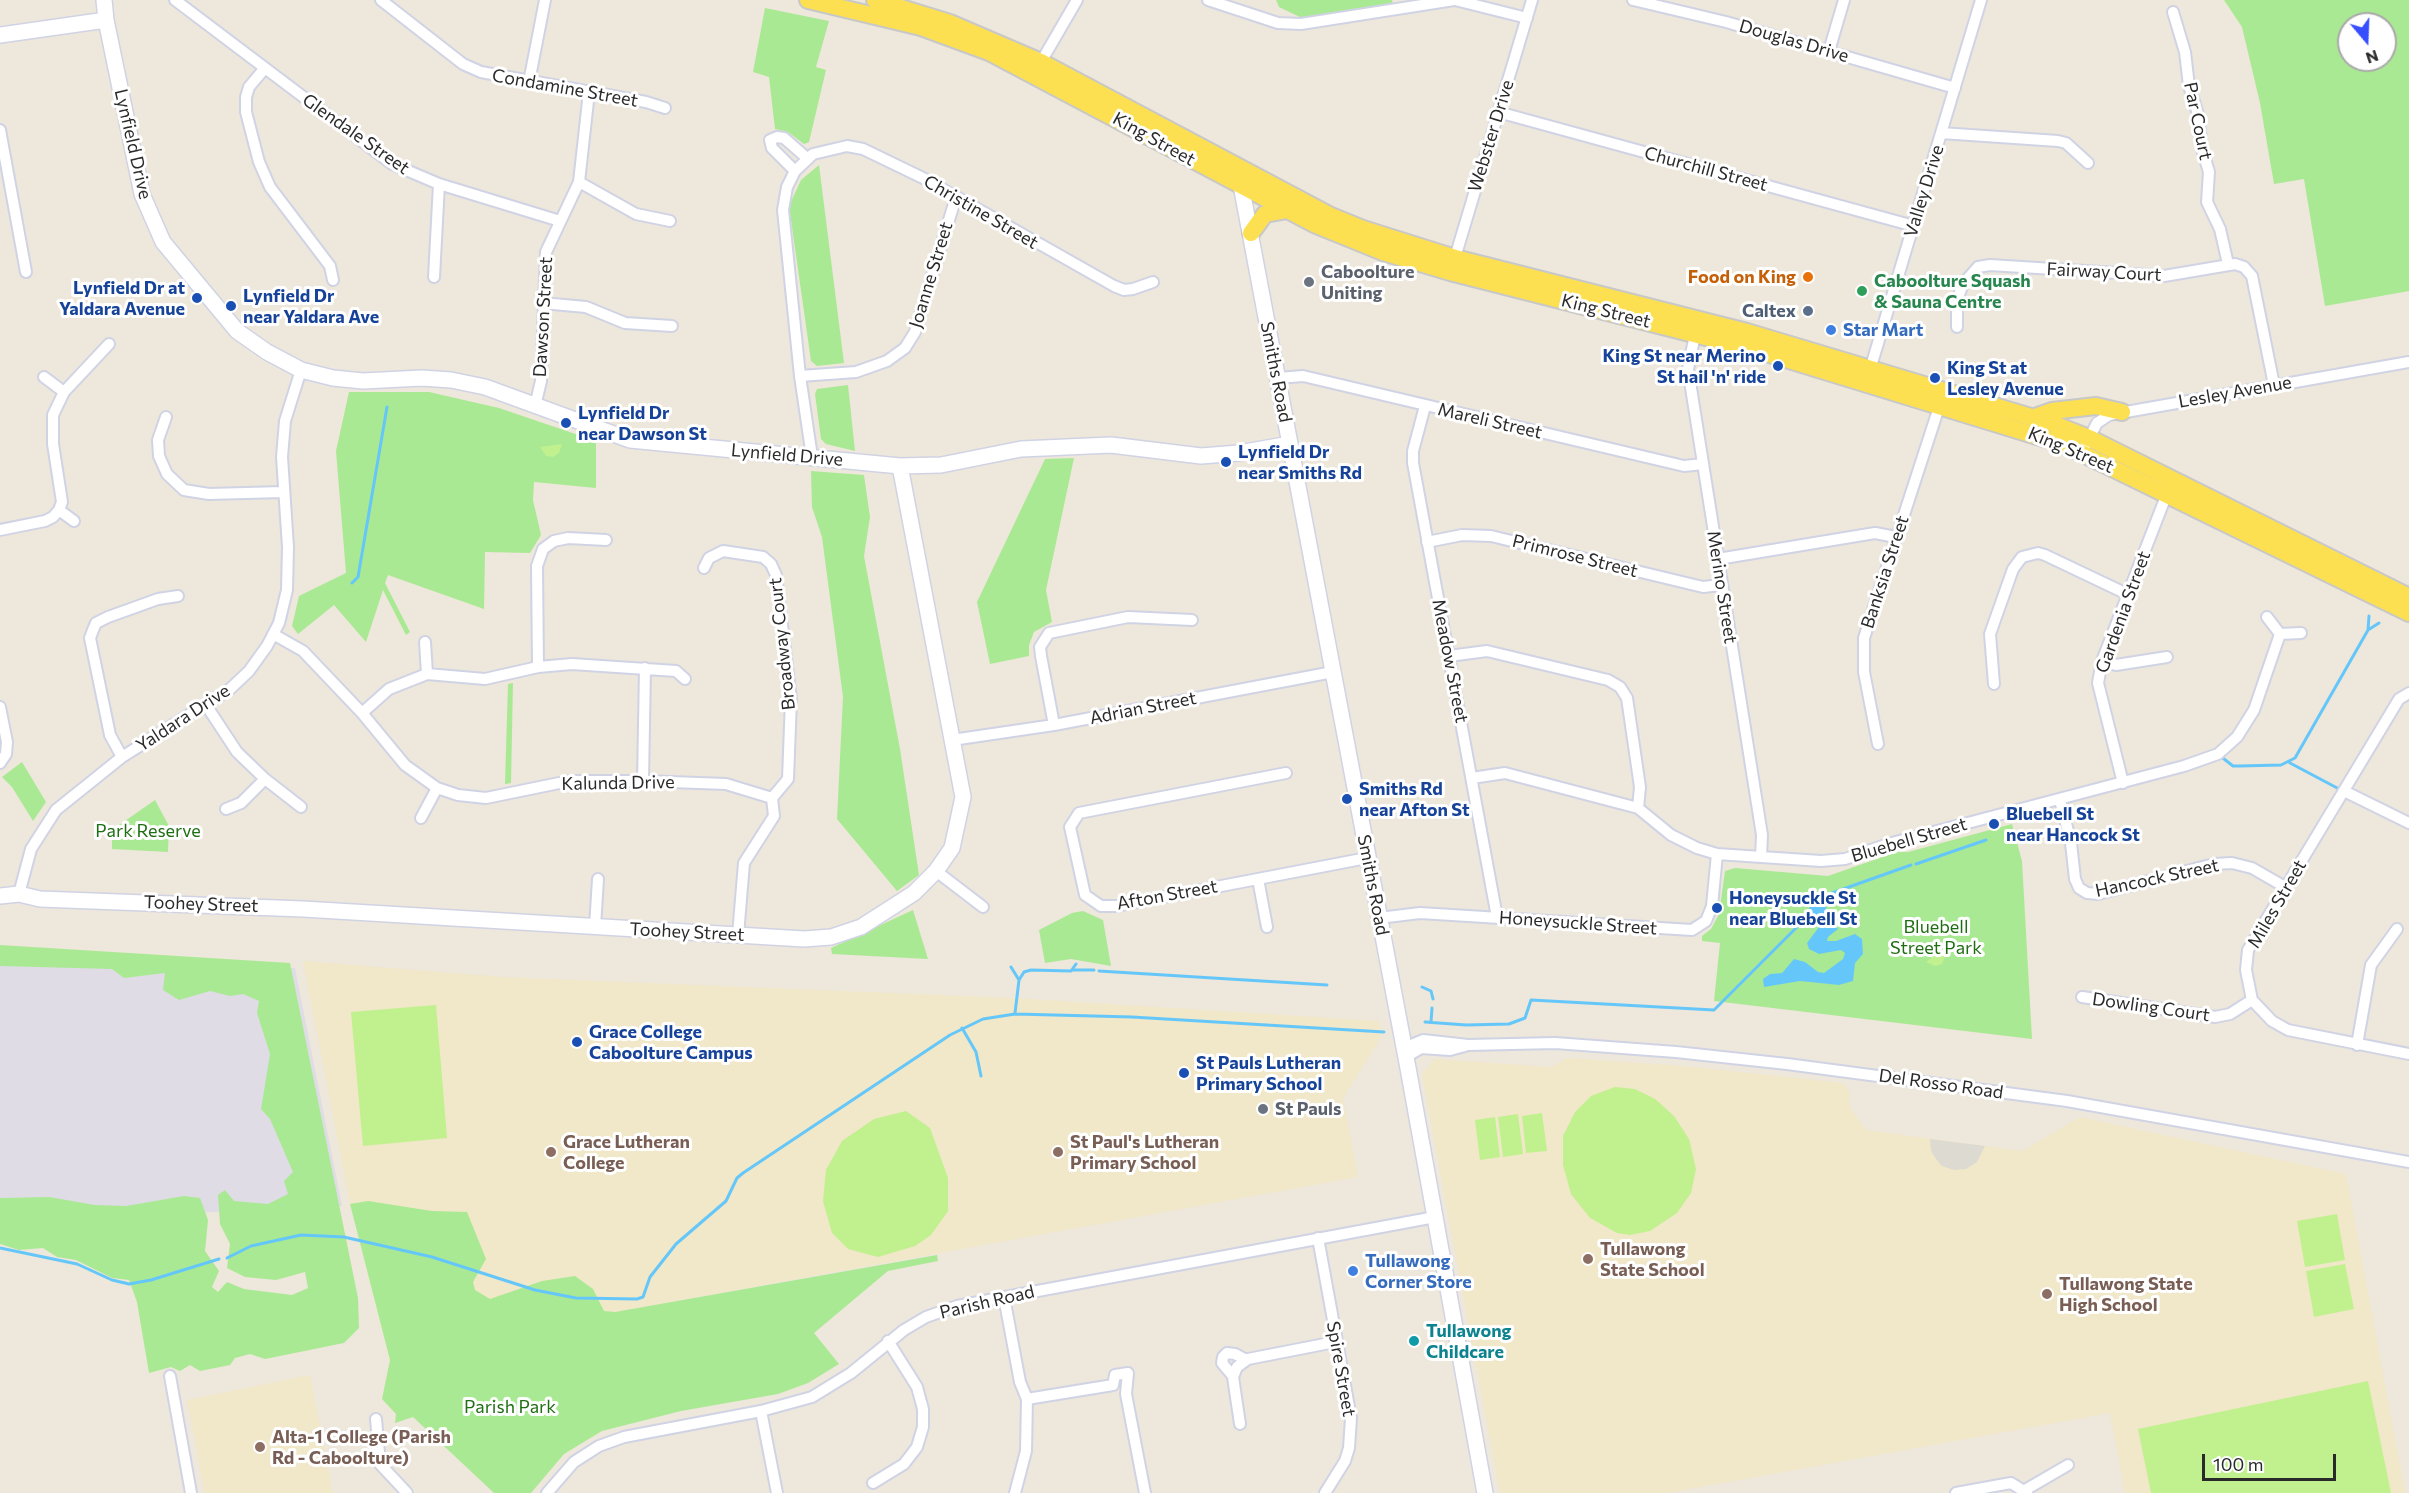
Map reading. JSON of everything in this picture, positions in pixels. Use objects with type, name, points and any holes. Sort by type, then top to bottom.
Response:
[{"type":"main road","name":"King Street","points":[[808,0],[921,27],[989,52],[1244,178],[1453,265]]},
{"type":"main road","name":"King Street","points":[[875,0],[950,23],[1041,62],[1244,178],[1287,210],[1346,238],[1698,326],[1868,375],[2035,417],[2085,445],[2170,487],[2409,597]]},
{"type":"main road","points":[[1251,233],[1265,214],[1287,210]]},
{"type":"main road","name":"King Street","points":[[1868,375],[1940,404],[2043,436],[2085,445]]},
{"type":"main road","points":[[2035,417],[2052,411],[2097,406],[2122,412]]},
{"type":"main road","name":"King Street","points":[[2170,487],[2409,614]]},
{"type":"street","name":"Lynfield Drive","points":[[104,0],[106,20],[142,194],[163,242],[237,331],[267,352],[301,370],[355,381],[422,378],[451,380],[484,387],[630,440],[900,466],[932,466],[1021,449],[1111,445],[1201,456],[1239,453],[1290,444]]},
{"type":"street","name":"Glendale Street","points":[[175,0],[392,164],[439,184],[560,221]]},
{"type":"street","name":"Condamine Street","points":[[381,0],[463,64],[496,77],[646,102],[664,108]]},
{"type":"street","points":[[530,82],[545,0]]},
{"type":"street","points":[[1041,62],[1077,0]]},
{"type":"street","points":[[1208,0],[1278,23],[1301,24],[1454,0],[1527,18]]},
{"type":"street","name":"Webster Drive","points":[[1453,265],[1532,0]]},
{"type":"street","name":"Douglas Drive","points":[[1632,0],[1726,22],[1955,88]]},
{"type":"street","points":[[1829,51],[1844,0]]},
{"type":"street","name":"Valley Drive","points":[[1868,375],[1981,0]]},
{"type":"street","name":"Par Court","points":[[2173,12],[2185,52],[2189,86],[2198,114],[2202,149],[2209,172],[2206,202],[2220,229],[2228,264]]},
{"type":"street","points":[[0,35],[106,20]]},
{"type":"street","points":[[265,68],[249,87],[246,97],[246,112],[259,162],[270,187],[330,266],[333,280]]},
{"type":"street","name":"Dawson Street","points":[[536,406],[541,381],[542,303],[546,252],[579,182],[589,92]]},
{"type":"street","name":"Churchill Street","points":[[1498,112],[1914,226]]},
{"type":"street","points":[[0,130],[26,272]]},
{"type":"street","points":[[1941,133],[2058,141],[2066,143],[2088,163]]},
{"type":"street","points":[[795,171],[772,148],[770,140],[777,136],[784,138],[808,159]]},
{"type":"street","name":"Christine Street","points":[[812,457],[800,376],[783,210],[787,187],[795,171],[808,159],[825,150],[847,146],[863,149],[956,197],[1114,286],[1124,290],[1153,282]]},
{"type":"street","name":"Smiths Road","points":[[1244,178],[1251,233],[1405,1052],[1485,1493]]},
{"type":"street","points":[[579,182],[624,209],[650,218],[670,221]]},
{"type":"street","points":[[434,277],[439,184]]},
{"type":"street","name":"Joanne Street","points":[[800,376],[856,372],[887,361],[905,348],[915,332],[956,197]]},
{"type":"street","points":[[2228,264],[2244,267],[2252,276],[2274,385]]},
{"type":"street","name":"Fairway Court","points":[[1957,327],[1957,300],[1963,284],[1978,267],[1990,265],[2164,276],[2228,264]]},
{"type":"street","points":[[542,303],[586,307],[625,323],[672,326]]},
{"type":"street","name":"Merino Street","points":[[1698,326],[1688,369],[1762,835],[1761,857]]},
{"type":"street","points":[[0,530],[45,521],[59,510],[62,502],[52,428],[53,415],[64,392],[109,344]]},
{"type":"street","name":"Lesley Avenue","points":[[2085,445],[2099,420],[2122,412],[2409,362]]},
{"type":"street","name":"Yaldara Drive","points":[[19,894],[31,849],[47,821],[67,798],[122,757],[207,705],[249,671],[273,634],[284,606],[289,570],[283,492],[284,430],[301,370]]},
{"type":"street","name":"Mareli Street","points":[[1278,378],[1303,376],[1684,466],[1703,464]]},
{"type":"street","points":[[44,377],[64,392]]},
{"type":"street","name":"Banksia Street","points":[[1878,744],[1864,672],[1864,638],[1940,404]]},
{"type":"street","name":"Meadow Street","points":[[1425,406],[1413,451],[1413,464],[1497,917]]},
{"type":"street","points":[[166,417],[158,440],[159,456],[167,474],[184,490],[209,495],[283,492]]},
{"type":"street","name":"Toohey Street","points":[[0,896],[19,894],[40,899],[303,909],[819,939],[846,933],[868,923],[914,893],[936,871],[952,848],[963,797],[900,466]]},
{"type":"street","name":"Gardenia Street","points":[[2123,783],[2098,682],[2102,661],[2170,487]]},
{"type":"street","points":[[59,510],[74,521]]},
{"type":"street","points":[[1718,559],[1875,533],[1896,537]]},
{"type":"street","name":"Primrose Street","points":[[1427,542],[1462,535],[1491,536],[1703,587],[1722,585]]},
{"type":"street","points":[[538,667],[537,566],[543,549],[554,541],[568,538],[606,540]]},
{"type":"street","name":"Broadway Court","points":[[704,568],[709,558],[723,551],[763,557],[771,564],[776,575],[791,699],[788,779],[772,798]]},
{"type":"street","points":[[1994,684],[1990,634],[2013,569],[2022,557],[2038,553],[2045,555],[2127,594]]},
{"type":"street","points":[[122,757],[110,735],[90,638],[96,623],[108,617],[158,598],[178,596]]},
{"type":"street","points":[[1054,725],[1040,647],[1049,633],[1128,617],[1192,620]]},
{"type":"street","points":[[2267,617],[2280,634],[2301,633]]},
{"type":"street","name":"Kalunda Drive","points":[[273,634],[303,651],[362,713],[405,765],[437,788],[458,795],[486,798],[569,781],[643,781],[726,784],[772,798]]},
{"type":"street","name":"Bluebell Street","points":[[1472,778],[1505,773],[1638,808],[1671,835],[1697,848],[1717,854],[1821,861],[1845,859],[1888,844],[2200,762],[2228,747],[2241,732],[2254,710],[2280,634]]},
{"type":"street","points":[[425,642],[427,674]]},
{"type":"street","points":[[1449,656],[1487,651],[1608,680],[1620,687],[1627,698],[1640,787],[1638,808]]},
{"type":"street","points":[[2102,661],[2116,665],[2168,657]]},
{"type":"street","points":[[362,713],[389,689],[427,674],[485,679],[538,667],[572,664],[676,671],[685,679]]},
{"type":"street","points":[[643,781],[645,668]]},
{"type":"street","name":"Adrian Street","points":[[951,741],[1054,725],[1333,672]]},
{"type":"street","name":"Miles Street","points":[[2252,1000],[2246,970],[2248,950],[2399,699],[2409,693]]},
{"type":"street","points":[[207,705],[228,741],[265,779],[301,807]]},
{"type":"street","points":[[0,706],[7,742],[1,762]]},
{"type":"street","name":"Afton Street","points":[[1286,773],[1079,813],[1070,827],[1085,896],[1101,906],[1117,906],[1368,858]]},
{"type":"street","points":[[226,809],[241,803],[265,779]]},
{"type":"street","points":[[421,818],[437,788]]},
{"type":"street","points":[[2344,791],[2409,823]]},
{"type":"street","points":[[738,935],[744,863],[774,816],[772,798]]},
{"type":"street","name":"Hancock Street","points":[[2060,800],[2071,843],[2075,879],[2079,888],[2087,893],[2098,894],[2214,864],[2232,863],[2252,868],[2285,887]]},
{"type":"street","name":"Honeysuckle Street","points":[[1379,918],[1412,913],[1692,930],[1706,921],[1712,906],[1717,854]]},
{"type":"street","points":[[936,871],[983,907]]},
{"type":"street","points":[[595,927],[598,879]]},
{"type":"street","points":[[1258,879],[1267,927]]},
{"type":"street","points":[[2357,1045],[2371,965],[2397,929]]},
{"type":"street","name":"Dowling Court","points":[[2082,997],[2215,1017],[2230,1014],[2252,1000]]},
{"type":"street","points":[[2252,1000],[2272,1021],[2288,1030],[2409,1054]]},
{"type":"street","name":"Del Rosso Road","points":[[1405,1052],[1423,1040],[1468,1046],[1570,1044],[1676,1052],[1850,1071],[2125,1111],[2409,1162]]},
{"type":"street","name":"Parish Road","points":[[547,1493],[574,1462],[624,1437],[761,1412],[812,1397],[833,1385],[888,1341],[938,1312],[1004,1297],[1435,1217]]},
{"type":"street","name":"Spire Street","points":[[1318,1238],[1335,1342],[1351,1418],[1345,1461],[1325,1493]]},
{"type":"street","points":[[1004,1297],[1020,1382],[1027,1399],[1026,1451],[1016,1493]]},
{"type":"street","points":[[873,1483],[904,1464],[917,1448],[923,1427],[922,1408],[917,1387],[888,1341]]},
{"type":"street","points":[[1233,1376],[1237,1367],[1246,1360],[1335,1342]]},
{"type":"street","points":[[1240,1424],[1233,1376],[1222,1363],[1227,1353],[1235,1354],[1246,1360]]},
{"type":"street","points":[[1113,1385],[1115,1376],[1128,1373],[1126,1394],[1145,1493]]},
{"type":"street","points":[[170,1376],[192,1493]]},
{"type":"street","points":[[1027,1399],[1113,1385],[1126,1394]]},
{"type":"street","points":[[761,1412],[777,1493]]},
{"type":"street","points":[[376,1419],[380,1464],[407,1493]]},
{"type":"street","points":[[1956,1493],[2011,1483],[2026,1491],[2068,1465]]},
{"type":"shaded area","points":[[0,954],[295,968],[342,1206],[0,1222]]},
{"type":"shaded area","points":[[303,961],[503,977],[1014,998],[1379,1021],[1382,1036],[1343,1098],[1358,1177],[615,1312],[604,1312],[390,1360],[350,1204]]},
{"type":"shaded area","name":"Tullawong State High School","points":[[1567,1058],[1684,1066],[1843,1083],[1850,1092],[1849,1106],[1866,1130],[2022,1151],[2080,1117],[2346,1174],[2405,1493],[2125,1493],[2110,1413],[1668,1493],[1500,1493],[1422,1074],[1434,1059],[1552,1067]]},
{"type":"shaded area","points":[[1930,1139],[1985,1146],[1977,1162],[1966,1169],[1954,1170],[1942,1166],[1936,1159],[1931,1151]]},
{"type":"shaded area","name":"Alta-1 College (Parish Rd - Caboolture)","points":[[310,1375],[333,1493],[205,1493],[187,1400]]},
{"type":"green space","points":[[1276,0],[1392,0],[1393,5],[1302,18],[1279,7]]},
{"type":"green space","points":[[2224,0],[2409,0],[2409,291],[2325,306],[2304,179],[2274,184],[2260,103],[2242,27]]},
{"type":"green space","points":[[765,8],[829,21],[816,67],[826,70],[809,142],[804,144],[788,132],[775,129],[769,77],[753,72]]},
{"type":"green space","points":[[819,165],[844,363],[817,366],[811,361],[789,206],[801,180]]},
{"type":"green space","points":[[848,385],[855,451],[826,444],[821,439],[815,394],[817,389]]},
{"type":"green space","points":[[349,392],[429,392],[499,408],[596,441],[596,488],[534,482],[533,500],[541,535],[530,553],[485,552],[484,609],[388,575],[385,583],[410,632],[406,635],[383,590],[366,642],[334,605],[298,634],[292,626],[299,596],[346,573],[336,451]]},
{"type":"green space","points":[[562,444],[559,453],[553,457],[546,456],[540,447]]},
{"type":"green space","points":[[1074,458],[1046,590],[1052,622],[1034,632],[1029,645],[1029,656],[990,664],[977,602],[1045,459]]},
{"type":"green space","points":[[811,471],[864,475],[870,517],[864,556],[900,749],[919,875],[897,891],[837,819],[843,697],[822,537],[812,507]]},
{"type":"green space","points":[[513,683],[511,783],[505,784],[508,684]]},
{"type":"green space","points":[[22,762],[46,802],[33,821],[12,787],[2,777]]},
{"type":"green space","name":"Park Reserve","points":[[155,800],[169,826],[168,852],[112,849],[112,830]]},
{"type":"green space","name":"Bluebell Street Park","points":[[2012,824],[2022,861],[2032,1039],[1714,1001],[1720,943],[1702,941],[1702,936],[1711,929],[1719,914],[1725,871],[1735,868],[1828,876],[1897,852],[1908,852]]},
{"type":"green space","points":[[913,910],[928,959],[832,954],[831,948]]},
{"type":"green space","points":[[1083,911],[1103,920],[1111,966],[1071,959],[1045,963],[1039,930],[1072,913]]},
{"type":"green space","points":[[0,945],[290,963],[358,1298],[359,1328],[344,1343],[265,1359],[250,1354],[235,1358],[230,1365],[200,1371],[190,1365],[180,1371],[171,1367],[149,1373],[137,1302],[129,1280],[112,1278],[76,1260],[57,1257],[43,1248],[19,1250],[0,1244],[0,1198],[49,1197],[95,1205],[126,1206],[184,1196],[200,1198],[208,1220],[205,1251],[219,1271],[212,1287],[218,1292],[227,1282],[244,1289],[292,1295],[308,1288],[305,1272],[276,1280],[245,1277],[227,1268],[230,1244],[220,1224],[218,1195],[225,1190],[234,1201],[268,1204],[288,1194],[284,1181],[293,1172],[270,1119],[261,1109],[270,1054],[257,1013],[259,1001],[243,994],[230,996],[210,991],[179,1000],[163,990],[165,973],[124,978],[112,969],[0,966]]},
{"type":"green space","points":[[1943,948],[1946,954],[1942,964],[1935,966],[1926,962]]},
{"type":"green space","points":[[436,1005],[447,1138],[363,1146],[351,1012]]},
{"type":"green space","points":[[1615,1087],[1635,1089],[1655,1099],[1674,1116],[1689,1139],[1696,1169],[1691,1193],[1677,1213],[1650,1231],[1630,1235],[1617,1233],[1590,1218],[1571,1194],[1563,1165],[1563,1136],[1575,1112],[1591,1096]]},
{"type":"green space","points":[[906,1111],[930,1128],[948,1178],[948,1211],[931,1235],[915,1246],[878,1257],[848,1249],[832,1233],[823,1201],[826,1170],[842,1141],[874,1119]]},
{"type":"green space","points":[[1542,1113],[1547,1151],[1526,1153],[1522,1116]]},
{"type":"green space","points":[[1518,1114],[1523,1154],[1503,1157],[1498,1117]]},
{"type":"green space","points":[[1495,1117],[1500,1157],[1480,1160],[1475,1120]]},
{"type":"green space","name":"Parish Park","points":[[368,1201],[432,1211],[467,1212],[486,1259],[473,1282],[475,1290],[490,1299],[542,1281],[575,1276],[593,1289],[604,1311],[615,1312],[937,1255],[938,1261],[888,1271],[814,1333],[839,1364],[808,1383],[778,1394],[681,1411],[602,1431],[564,1454],[531,1493],[494,1493],[413,1417],[395,1423],[396,1414],[382,1399],[390,1360],[350,1204]]},
{"type":"green space","points":[[2337,1214],[2345,1260],[2305,1267],[2297,1221]]},
{"type":"green space","points":[[2345,1264],[2354,1309],[2314,1317],[2306,1271]]},
{"type":"green space","points":[[2368,1381],[2391,1493],[2151,1493],[2138,1429]]},
{"type":"water","points":[[1818,893],[1829,896],[1824,917],[1826,922],[1835,924],[1838,929],[1828,937],[1827,941],[1836,941],[1855,934],[1862,939],[1863,954],[1855,963],[1853,981],[1839,985],[1800,981],[1764,987],[1763,979],[1770,974],[1782,973],[1794,959],[1805,962],[1818,972],[1824,973],[1843,959],[1845,953],[1841,950],[1819,954],[1809,949],[1807,943],[1822,923],[1819,917],[1813,918],[1809,913],[1810,901]]},
{"type":"waterway","points":[[352,583],[358,577],[387,407]]},
{"type":"waterway","points":[[2219,755],[2233,766],[2281,765],[2295,758],[2368,630],[2369,616]]},
{"type":"waterway","points":[[2368,630],[2379,623]]},
{"type":"waterway","points":[[2290,763],[2341,790]]},
{"type":"waterway","points":[[1916,864],[1986,840]]},
{"type":"waterway","points":[[1827,898],[1832,893],[1911,865]]},
{"type":"waterway","points":[[1425,1022],[1466,1025],[1509,1024],[1525,1018],[1531,1000],[1714,1010],[1811,913]]},
{"type":"waterway","points":[[1015,1013],[1019,980],[1024,972],[1031,970],[1071,971],[1076,964]]},
{"type":"waterway","points":[[1011,967],[1019,980]]},
{"type":"waterway","points":[[1073,970],[1094,970]]},
{"type":"waterway","points":[[1099,971],[1327,985]]},
{"type":"waterway","points":[[1422,987],[1431,991],[1433,999]]},
{"type":"waterway","points":[[1431,1022],[1432,1008]]},
{"type":"waterway","points":[[227,1258],[251,1246],[301,1235],[344,1237],[432,1257],[535,1290],[576,1298],[637,1299],[643,1297],[650,1277],[676,1244],[726,1201],[737,1178],[743,1173],[950,1035],[983,1019],[1015,1014],[1132,1017],[1384,1032]]},
{"type":"waterway","points":[[962,1028],[976,1052],[981,1076]]},
{"type":"waterway","points":[[0,1248],[77,1264],[112,1280],[129,1284],[151,1280],[219,1259]]},
{"type":"place","name":"Food on King","points":[[1808,277]]},
{"type":"place","name":"Caboolture Uniting","points":[[1309,282]]},
{"type":"place","name":"Caboolture Squash & Sauna Centre","points":[[1862,291]]},
{"type":"place","name":"Lynfield Dr at Yaldara Avenue","points":[[197,298]]},
{"type":"place","name":"Lynfield Dr near Yaldara Ave","points":[[231,306]]},
{"type":"place","name":"Caltex","points":[[1808,311]]},
{"type":"place","name":"Star Mart","points":[[1831,330]]},
{"type":"place","name":"King St near Merino St hail 'n' ride","points":[[1778,366]]},
{"type":"place","name":"King St at Lesley Avenue","points":[[1935,378]]},
{"type":"place","name":"Lynfield Dr near Dawson St","points":[[566,423]]},
{"type":"place","name":"Lynfield Dr near Smiths Rd","points":[[1226,462]]},
{"type":"place","name":"Smiths Rd near Afton St","points":[[1347,799]]},
{"type":"place","name":"Bluebell St near Hancock St","points":[[1994,824]]},
{"type":"place","name":"Honeysuckle St near Bluebell St","points":[[1717,908]]},
{"type":"place","name":"Grace College Caboolture Campus","points":[[577,1042]]},
{"type":"place","name":"St Pauls Lutheran Primary School","points":[[1184,1073]]},
{"type":"place","name":"St Pauls","points":[[1263,1109]]},
{"type":"place","name":"Grace Lutheran College","points":[[551,1152]]},
{"type":"place","name":"St Paul's Lutheran Primary School","points":[[1058,1152]]},
{"type":"place","name":"Tullawong State School","points":[[1588,1259]]},
{"type":"place","name":"Tullawong Corner Store","points":[[1353,1271]]},
{"type":"place","name":"Tullawong State High School","points":[[2047,1294]]},
{"type":"place","name":"Tullawong Childcare","points":[[1414,1341]]},
{"type":"place","name":"Alta-1 College (Parish Rd - Caboolture)","points":[[260,1447]]}]
